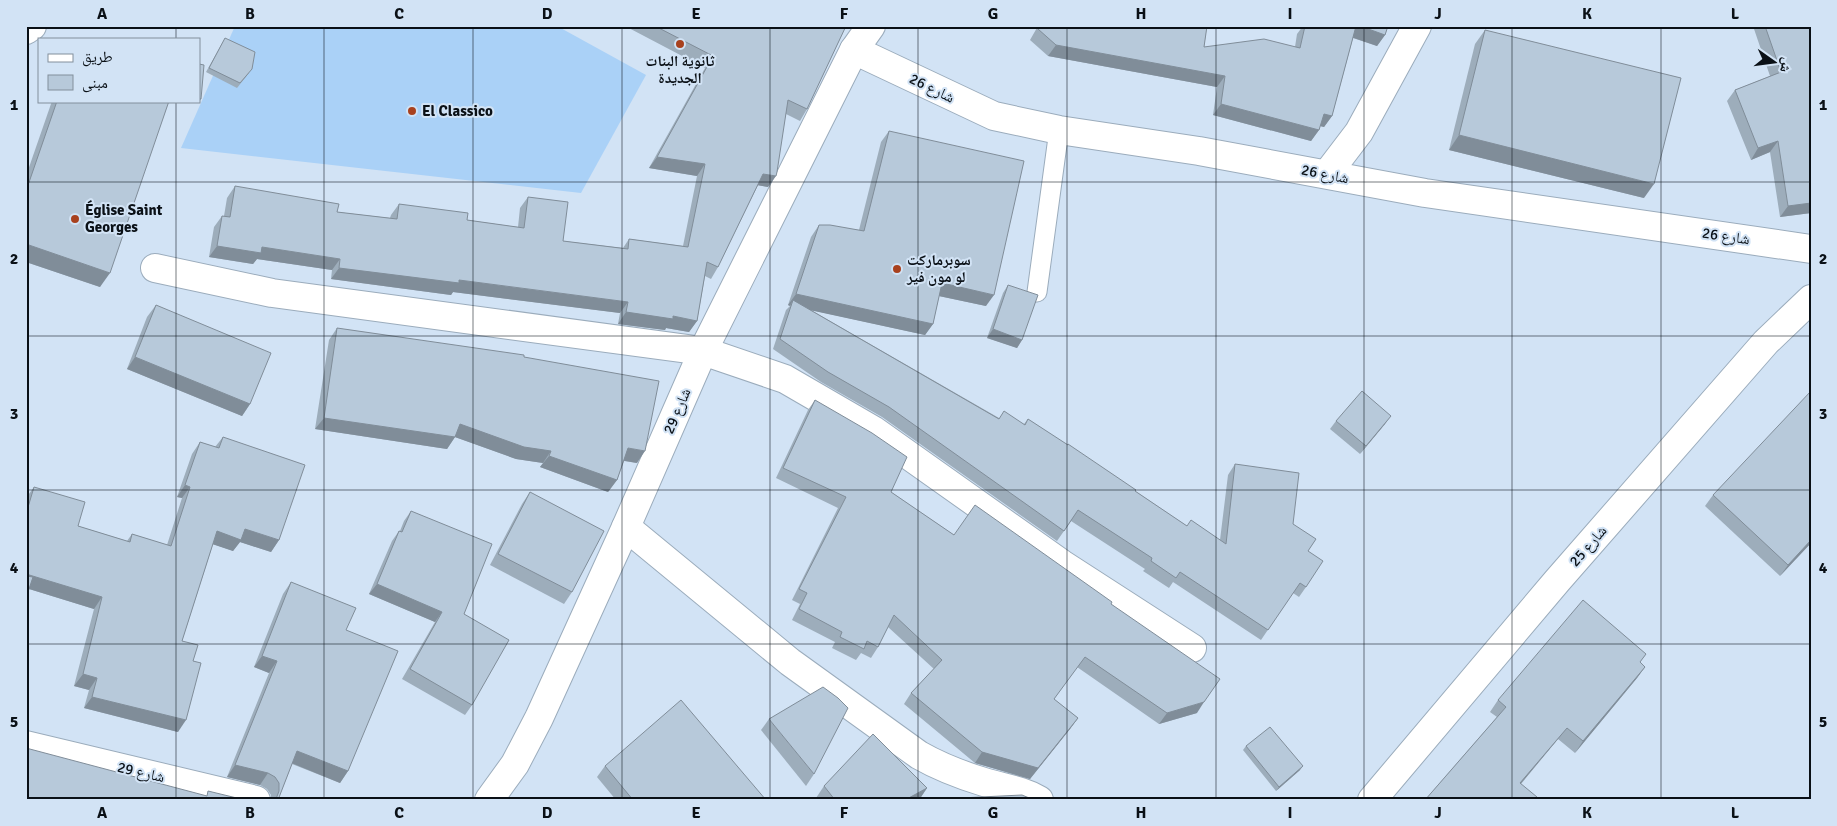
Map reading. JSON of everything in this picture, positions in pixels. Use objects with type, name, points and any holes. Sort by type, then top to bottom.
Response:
[{"type":"street","points":[[26,30],[32,26]]},
{"type":"street","name":"شارع 29","points":[[489,800],[515,764],[539,718],[626,527],[703,351],[854,50],[871,26]]},
{"type":"street","points":[[1327,174],[1359,132],[1417,26]]},
{"type":"street","name":"شارع 26","points":[[854,50],[994,116],[1059,130],[1199,151],[1425,193],[1811,249]]},
{"type":"street","points":[[155,268],[272,293],[703,351],[785,379],[873,430],[1062,564],[1192,648]]},
{"type":"street","name":"شارع 25","points":[[1372,800],[1551,589],[1760,350],[1811,299]]},
{"type":"street","points":[[626,527],[790,662],[919,756],[939,766],[986,782],[1009,787],[1039,800]]},
{"type":"street","name":"شارع 29","points":[[26,745],[256,800]]},
{"type":"lane","points":[[1037,292],[1059,130]]},
{"type":"shaded area","name":"El Classico","points":[[235,26],[557,26],[646,75],[581,193],[181,148]]},
{"type":"building","points":[[655,26],[846,26],[807,109],[788,100],[776,176],[763,174],[718,267],[707,262],[697,321],[673,316],[673,319],[626,312],[628,302],[459,280],[459,283],[339,268],[340,259],[262,247],[261,253],[217,246],[222,216],[230,217],[235,186],[339,204],[337,212],[397,219],[399,204],[468,213],[467,220],[524,228],[528,197],[568,202],[563,241],[628,249],[629,239],[688,247],[705,164],[657,157],[713,56]]},
{"type":"building","points":[[1039,26],[1207,26],[1204,47],[1264,39],[1300,48],[1305,26],[1356,26],[1332,116],[1324,114],[1319,130],[1221,104],[1225,76],[1056,45],[1038,29]]},
{"type":"building","points":[[1360,26],[1388,26],[1385,35]]},
{"type":"building","points":[[1765,26],[1811,26],[1811,203],[1788,206],[1778,141],[1758,148],[1735,90],[1781,72]]},
{"type":"building","points":[[1485,30],[1681,78],[1654,184],[1459,135]]},
{"type":"building","points":[[225,38],[255,52],[252,69],[240,83],[209,68]]},
{"type":"building","points":[[200,64],[204,65],[200,98]]},
{"type":"building","name":"Église Saint Georges","points":[[57,102],[169,102],[110,273],[26,244],[26,191]]},
{"type":"building","name":"سوبرماركت لو مون فير","points":[[889,131],[1024,161],[994,295],[942,283],[933,324],[796,294],[819,225],[864,231]]},
{"type":"building","points":[[1008,285],[1038,295],[1022,340],[993,329]]},
{"type":"building","points":[[793,300],[999,419],[1004,411],[1025,425],[1028,419],[1068,444],[1187,526],[1191,520],[1226,544],[1235,464],[1299,473],[1293,524],[1316,539],[1308,551],[1323,561],[1306,587],[1300,583],[1268,630],[1180,572],[1176,578],[1151,561],[1152,558],[1078,510],[1064,531],[889,407],[828,372],[780,339]]},
{"type":"building","points":[[156,305],[271,353],[250,404],[135,357]]},
{"type":"building","points":[[337,328],[524,355],[524,357],[659,381],[645,451],[628,448],[617,480],[549,456],[551,451],[524,447],[460,424],[455,437],[324,418]]},
{"type":"building","points":[[1362,391],[1391,416],[1366,446],[1336,421]]},
{"type":"building","points":[[1811,391],[1811,540],[1788,565],[1713,495]]},
{"type":"building","points":[[815,400],[872,433],[907,457],[891,492],[954,535],[975,505],[1112,602],[1111,604],[1220,679],[1204,702],[1167,713],[1085,657],[1054,699],[1078,718],[1038,768],[982,752],[911,693],[942,660],[894,615],[878,647],[867,641],[864,649],[840,637],[842,632],[799,609],[807,593],[799,589],[846,497],[783,468]]},
{"type":"building","points":[[223,437],[305,465],[279,540],[245,529],[241,540],[217,531],[182,641],[198,645],[193,661],[201,663],[186,720],[92,697],[97,678],[83,674],[102,597],[26,574],[26,514],[34,487],[85,502],[78,526],[130,542],[132,534],[171,546],[190,487],[185,485],[200,442],[219,448]]},
{"type":"building","points":[[530,492],[604,531],[572,592],[498,554]]},
{"type":"building","points":[[411,511],[492,544],[464,614],[509,640],[472,705],[410,669],[442,612],[377,584],[399,531],[402,532]]},
{"type":"building","points":[[26,576],[33,577],[26,598]]},
{"type":"building","points":[[291,582],[356,608],[346,630],[398,651],[348,771],[297,751],[278,800],[274,800],[279,791],[279,783],[275,777],[268,773],[235,765],[277,661],[262,656]]},
{"type":"building","points":[[1583,600],[1646,654],[1640,662],[1645,667],[1583,741],[1567,728],[1520,783],[1537,797],[1535,800],[1425,800],[1506,707],[1498,700]]},
{"type":"building","points":[[823,687],[848,708],[814,774],[769,719]]},
{"type":"building","points":[[681,700],[766,800],[633,800],[605,766]]},
{"type":"building","points":[[1270,727],[1303,766],[1279,787],[1246,746]]},
{"type":"building","points":[[873,734],[927,788],[905,800],[835,800],[824,786]]},
{"type":"building","points":[[26,748],[207,796],[208,791],[245,800],[26,800]]},
{"type":"building","points":[[1022,795],[1034,800],[960,800],[960,798]]},
{"type":"place","name":"ثانوية البنات الجديدة","points":[[680,44]]},
{"type":"place","name":"El Classico","points":[[412,111]]},
{"type":"place","name":"Église Saint Georges","points":[[75,219]]},
{"type":"place","name":"سوبرماركت لو مون فير","points":[[897,269]]}]
